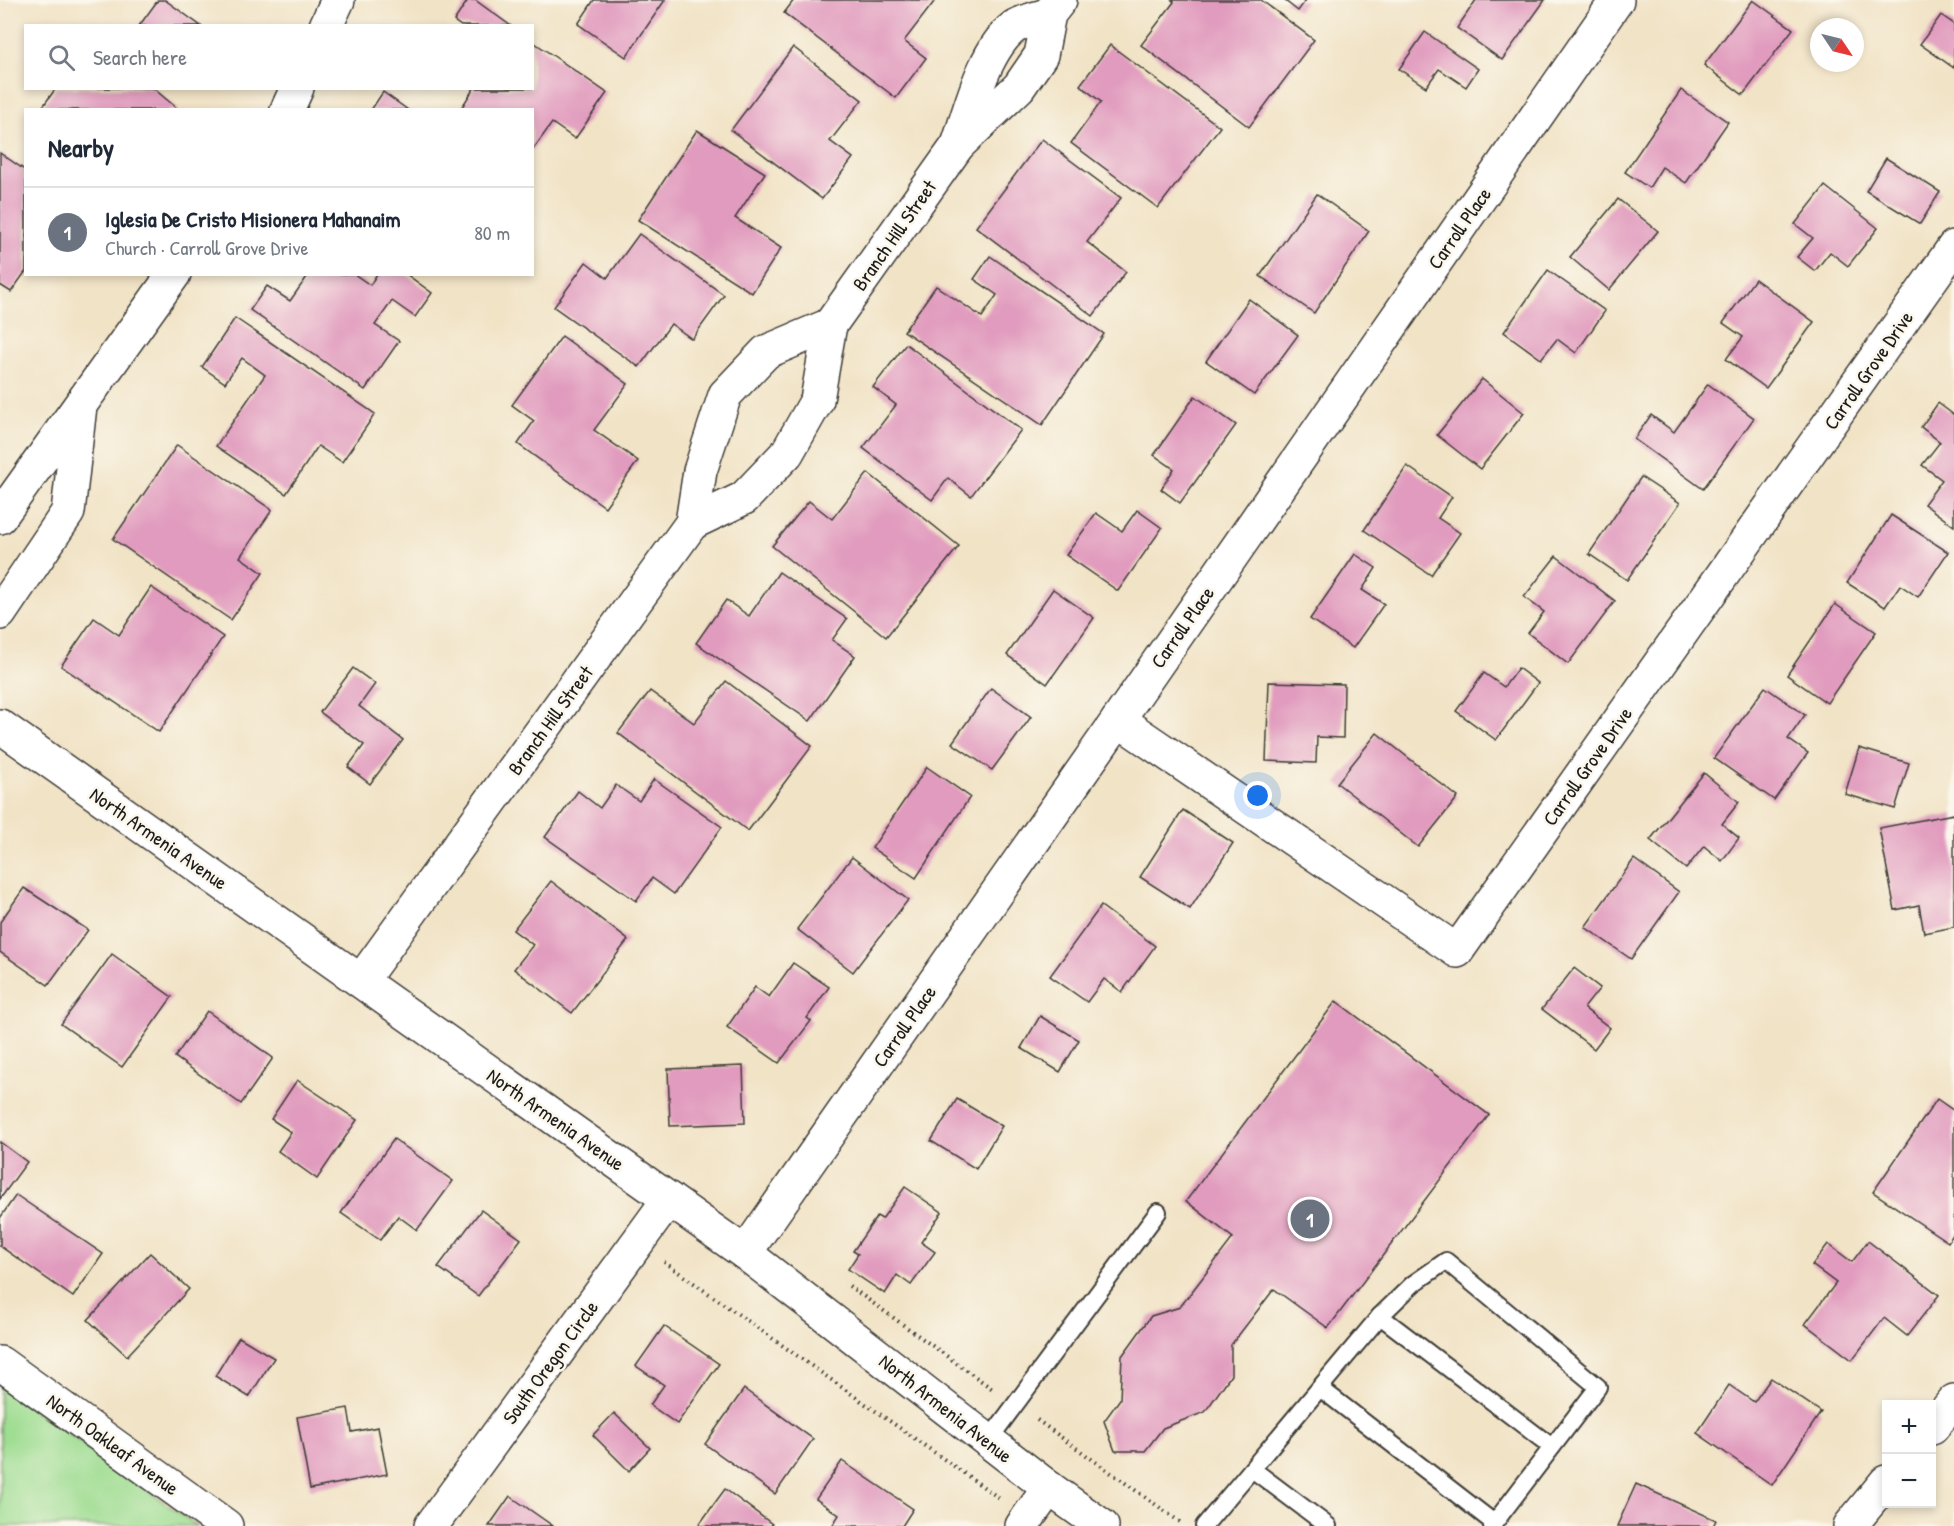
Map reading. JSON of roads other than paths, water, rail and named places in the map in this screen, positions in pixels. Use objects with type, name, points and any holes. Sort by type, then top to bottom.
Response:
[{"type":"street","points":[[327,24],[338,0]]},
{"type":"street","name":"Carroll Place","points":[[745,1253],[1617,0]]},
{"type":"street","name":"Branch Hill Street","points":[[692,523],[744,498],[788,453],[817,400],[830,325],[958,145],[981,78],[994,50],[1015,27],[1055,7]]},
{"type":"street","points":[[288,108],[296,90]]},
{"type":"street","name":"Carroll Grove Drive","points":[[1118,720],[1456,951],[1954,247]]},
{"type":"street","points":[[0,516],[173,276]]},
{"type":"street","name":"Branch Hill Street","points":[[361,981],[692,523],[700,471],[725,396],[766,352],[830,325]]},
{"type":"street","points":[[0,613],[68,512],[80,404]]},
{"type":"street","name":"North Armenia Avenue","points":[[0,726],[745,1253],[1049,1488],[1102,1526]]},
{"type":"street","name":"South Oregon Circle","points":[[431,1526],[669,1198]]},
{"type":"street","name":"North Oakleaf Avenue","points":[[0,1363],[226,1526]]},
{"type":"street","points":[[1936,1423],[1954,1401]]},
{"type":"street","points":[[1025,1522],[1049,1488]]},
{"type":"street","points":[[1850,1526],[1882,1488]]},
{"type":"lane","points":[[988,1441],[1158,1212]]},
{"type":"lane","points":[[1204,1526],[1380,1316],[1413,1284],[1446,1261],[1598,1387],[1493,1525],[1320,1388]]},
{"type":"lane","points":[[1380,1316],[1552,1447]]},
{"type":"lane","points":[[1252,1469],[1328,1526]]},
{"type":"place","name":"Iglesia De Cristo Misionera Mahanaim","points":[[1310,1219]]}]
